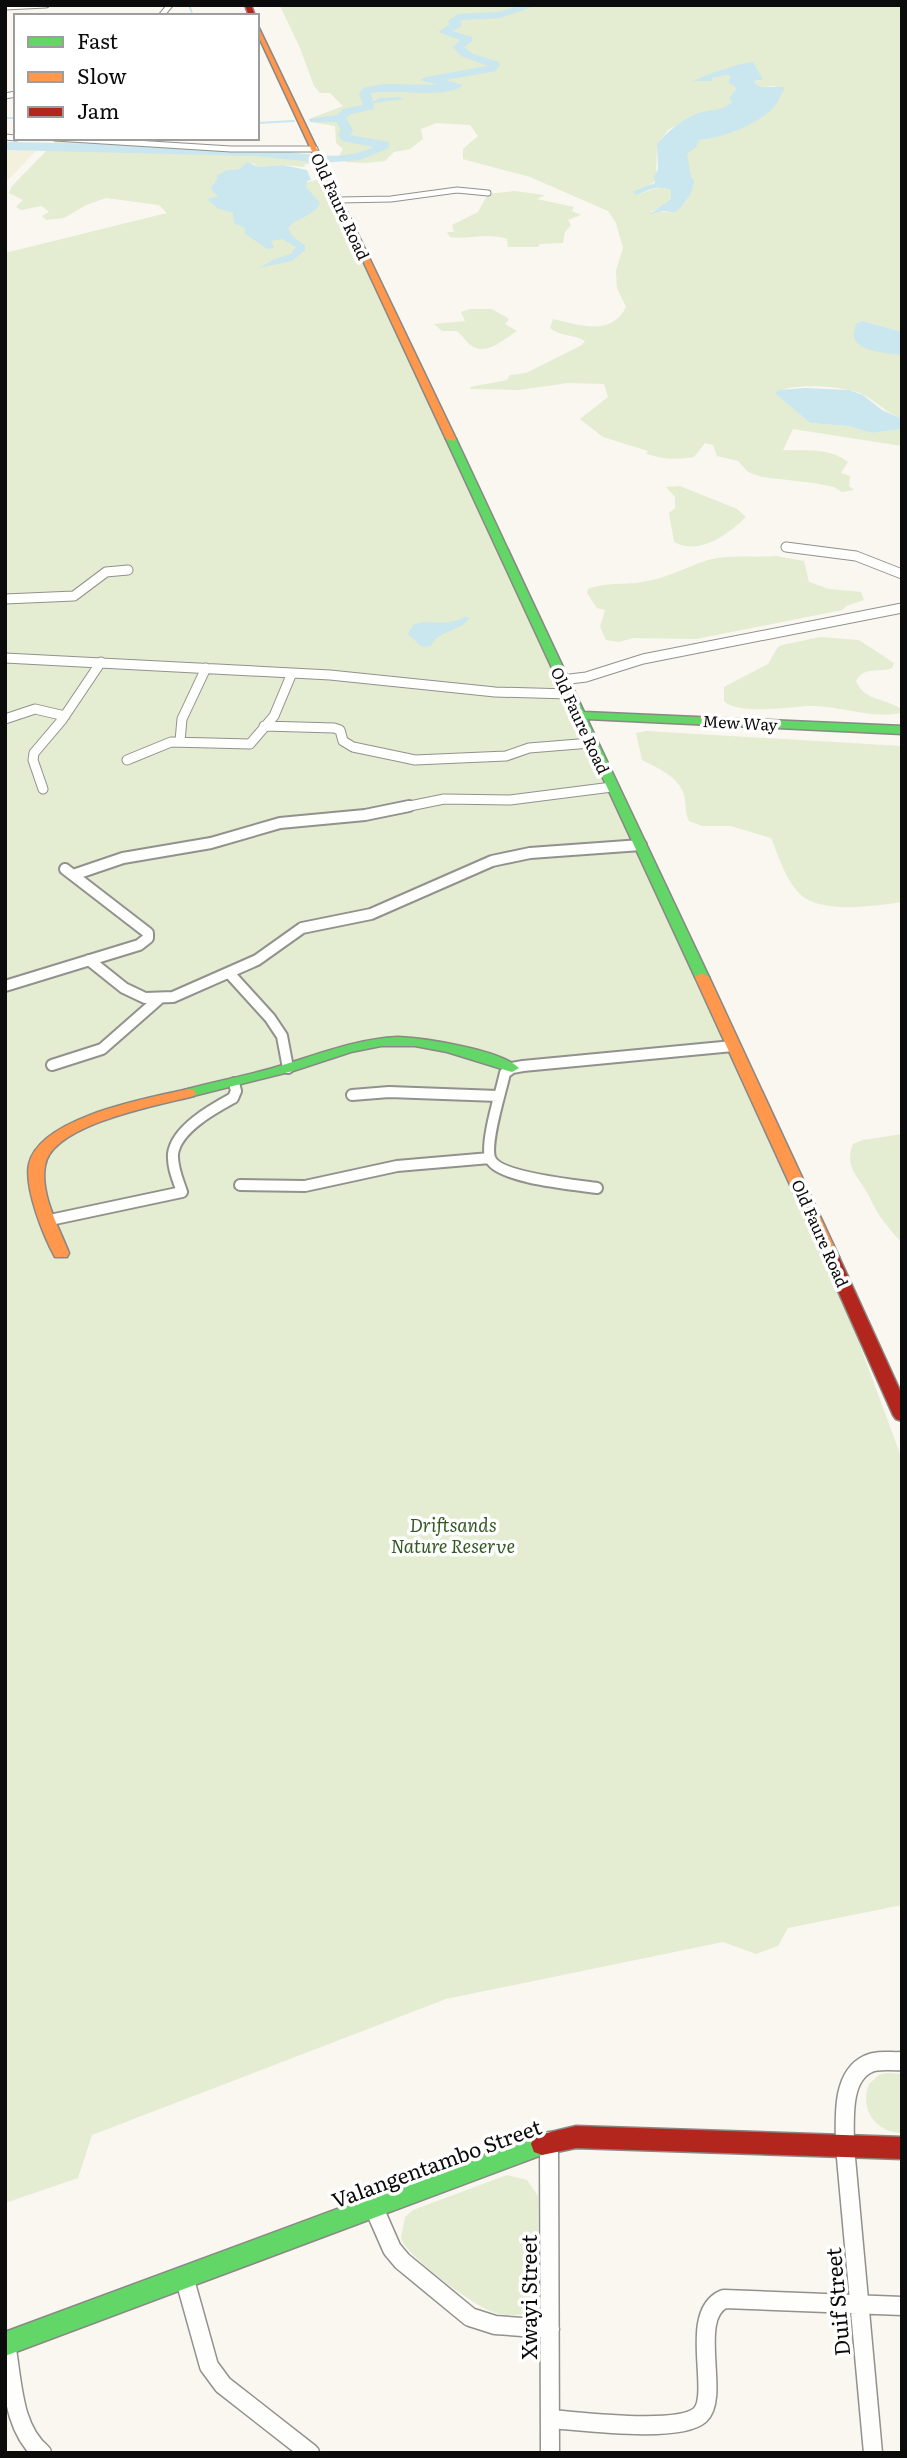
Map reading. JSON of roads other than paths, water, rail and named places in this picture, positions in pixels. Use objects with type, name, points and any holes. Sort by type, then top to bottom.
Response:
[{"type":"main road","name":"Old Faure Road","points":[[259,30],[775,1132],[902,1415]]},
{"type":"main road","name":"Mew Way","points":[[579,715],[902,730]]},
{"type":"main road","points":[[61,1253],[38,1183],[36,1162],[43,1148],[56,1137],[155,1101],[234,1083],[381,1042],[413,1042],[450,1047],[512,1068]]},
{"type":"main road","name":"Valangentambo Street","points":[[6,2344],[185,2280],[549,2141],[576,2137],[902,2148]]},
{"type":"street","points":[[5,6],[46,5]]},
{"type":"street","points":[[87,140],[318,155]]},
{"type":"street","points":[[339,200],[391,199],[457,190],[488,193]]},
{"type":"street","points":[[786,547],[856,556],[902,574]]},
{"type":"street","points":[[5,599],[74,597],[106,572],[128,570]]},
{"type":"street","points":[[5,658],[292,673],[495,692],[566,687],[586,677],[643,659],[902,608]]},
{"type":"street","points":[[43,789],[33,760],[34,753],[65,716],[101,662]]},
{"type":"street","points":[[180,741],[182,719],[206,668]]},
{"type":"street","points":[[127,760],[180,741],[250,744],[274,716],[292,673]]},
{"type":"street","points":[[5,719],[35,709],[65,716]]},
{"type":"street","points":[[264,726],[334,728],[340,730],[343,741],[353,747],[415,760],[506,756],[529,748],[591,743]]},
{"type":"street","points":[[5,986],[139,945],[148,938],[148,933],[69,872],[123,858],[211,843],[280,823],[365,815],[444,799],[510,800],[612,787]]},
{"type":"street","points":[[52,1065],[102,1049],[159,999],[230,974],[257,960],[302,928],[371,914],[442,881],[506,856],[641,845]]},
{"type":"street","points":[[89,960],[124,988],[145,998],[159,999]]},
{"type":"street","points":[[230,974],[270,1018],[282,1036],[288,1068]]},
{"type":"street","points":[[597,1188],[513,1174],[495,1166],[489,1158],[491,1132],[505,1073],[512,1068],[733,1046]]},
{"type":"street","points":[[50,1220],[182,1192],[173,1168],[174,1148],[182,1133],[233,1098],[236,1091],[234,1083]]},
{"type":"street","points":[[352,1095],[389,1092],[498,1096]]},
{"type":"street","points":[[240,1185],[304,1186],[397,1166],[489,1158]]},
{"type":"street","points":[[845,2147],[851,2080],[866,2065],[902,2061]]},
{"type":"street","name":"Xwayi Street","points":[[549,2141],[550,2453]]},
{"type":"street","name":"Duif Street","points":[[845,2147],[873,2453]]},
{"type":"street","points":[[374,2208],[392,2249],[402,2261],[470,2316],[495,2325],[550,2329]]},
{"type":"street","points":[[185,2280],[212,2373],[223,2385],[310,2453]]},
{"type":"street","points":[[550,2419],[673,2426],[698,2418],[704,2410],[706,2398],[707,2318],[714,2305],[721,2300],[730,2298],[902,2306]]},
{"type":"street","points":[[6,2344],[22,2430],[30,2443],[42,2453]]},
{"type":"water","points":[[753,62],[763,80],[754,81],[755,84],[762,87],[783,87],[785,90],[778,101],[762,117],[742,128],[699,140],[696,147],[687,154],[691,177],[694,180],[688,198],[676,212],[650,214],[671,199],[671,190],[653,188],[638,195],[632,192],[655,183],[654,177],[658,169],[657,144],[674,127],[690,117],[728,105],[732,102],[729,98],[737,88],[729,83],[728,75],[712,78],[712,81],[693,81]]},
{"type":"water","points":[[380,98],[404,99],[374,103],[373,107],[355,110],[344,119],[350,127],[343,128],[338,122],[310,122],[309,119],[337,115]]},
{"type":"water","points":[[247,162],[259,167],[283,165],[307,170],[311,180],[307,181],[306,187],[320,203],[313,212],[288,228],[293,237],[305,245],[305,250],[292,261],[259,268],[291,254],[296,247],[282,239],[271,241],[274,248],[268,249],[245,234],[245,228],[234,223],[233,213],[217,208],[207,199],[219,196],[211,187],[218,178],[216,176],[227,170],[240,169]]},
{"type":"water","points":[[863,321],[902,332],[902,355],[867,349],[860,345],[855,340],[854,333],[857,323]]},
{"type":"water","points":[[779,390],[849,390],[863,395],[882,410],[902,419],[902,429],[872,433],[848,426],[810,423],[775,393]]},
{"type":"water","points":[[470,617],[462,625],[440,636],[431,646],[422,647],[408,634],[413,625],[451,622]]},
{"type":"waterway","points":[[189,5],[192,14]]},
{"type":"waterway","points":[[5,146],[255,152],[306,159],[341,159],[369,154],[385,145],[346,138],[344,135],[347,130],[340,118],[347,111],[370,107],[365,94],[367,90],[383,87],[451,89],[457,85],[426,80],[492,69],[495,64],[492,62],[461,51],[458,47],[468,39],[443,32],[457,25],[453,21],[458,17],[500,15],[533,5]]},
{"type":"waterway","points":[[5,118],[14,118]]},
{"type":"waterway","points":[[259,123],[294,121]]},
{"type":"park label","name":"Driftsands Nature Reserve","points":[[453,1534]]}]
